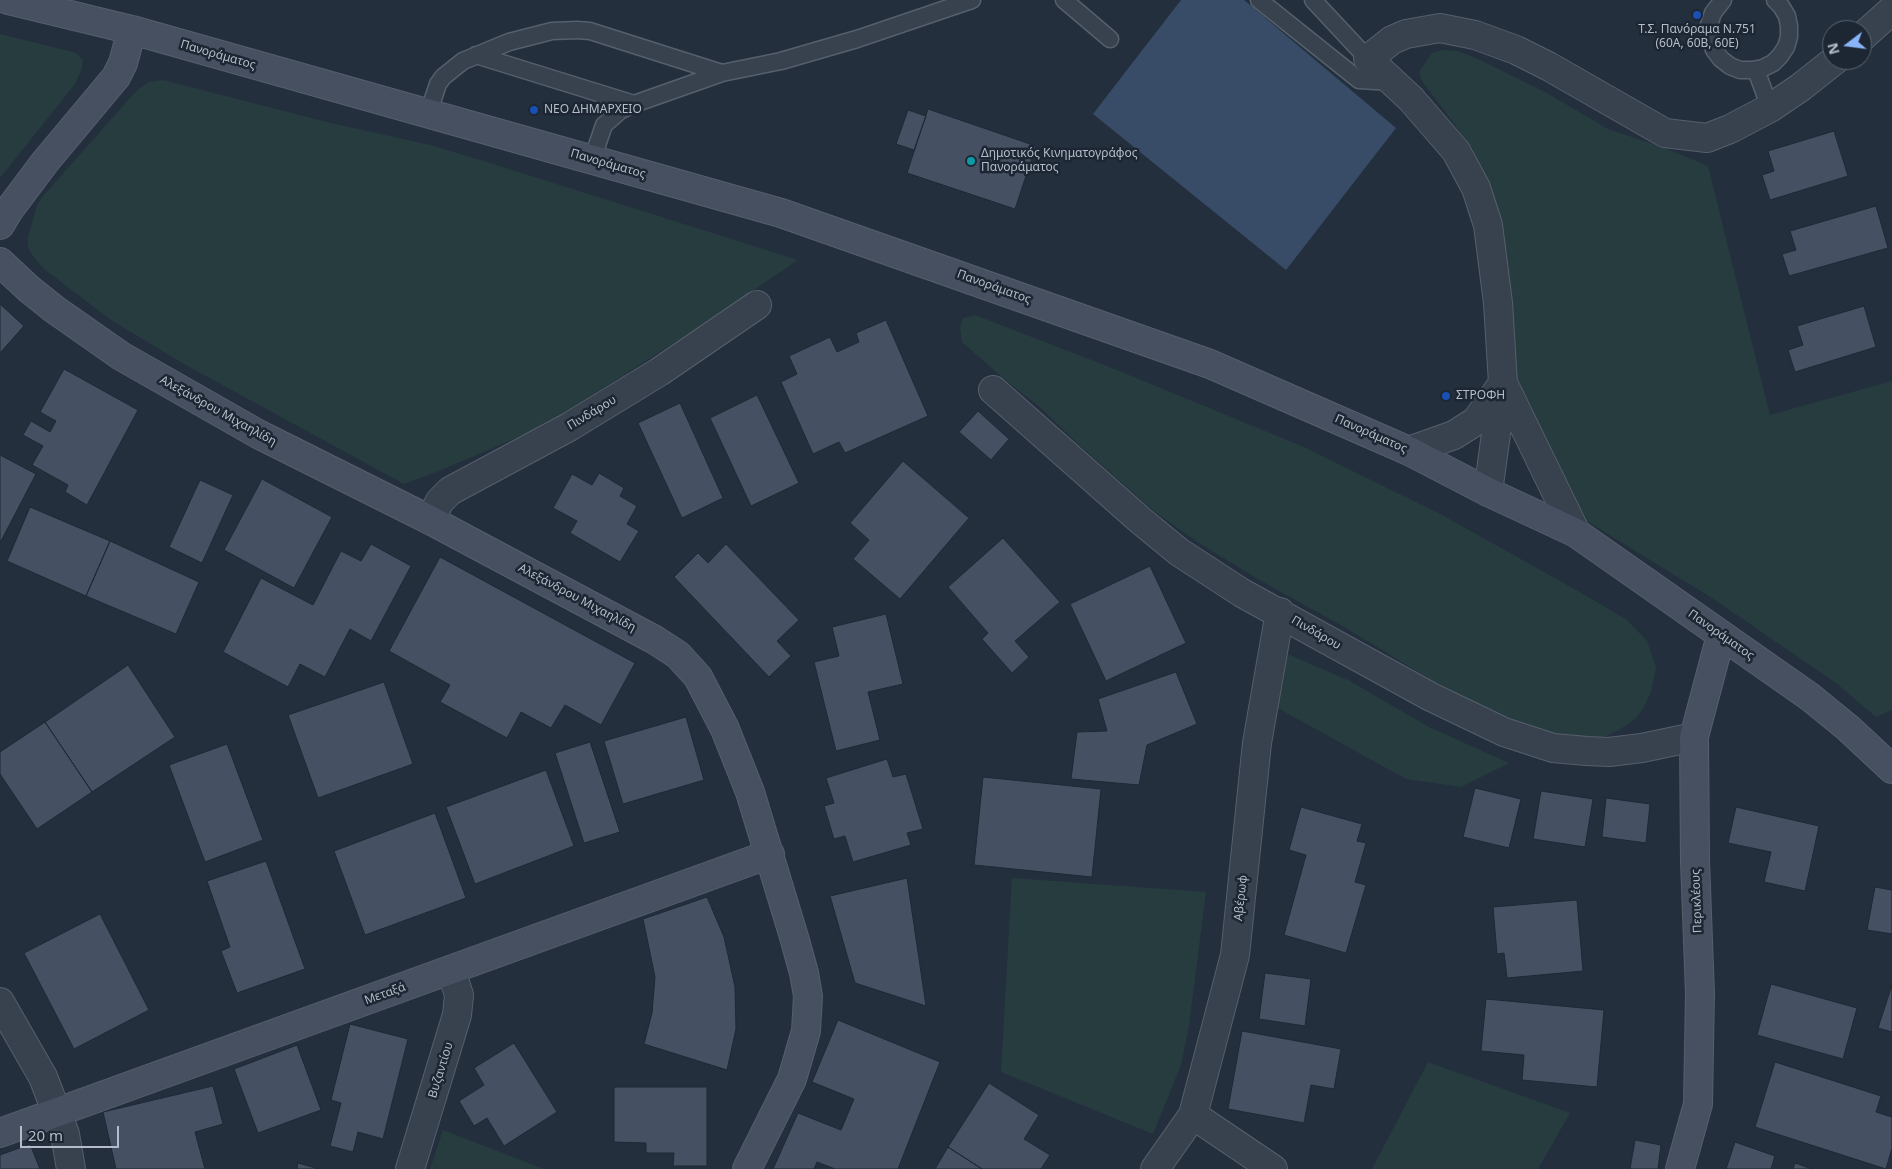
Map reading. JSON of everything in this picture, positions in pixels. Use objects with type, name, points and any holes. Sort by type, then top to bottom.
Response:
[{"type":"street","name":"Πανοράματος","points":[[8,0],[132,30],[781,213],[1192,357],[1409,451],[1488,492],[1576,533],[1810,697],[1889,760]]},
{"type":"street","points":[[1872,28],[1892,10]]},
{"type":"street","points":[[1488,492],[1503,383],[1498,303],[1488,225],[1476,188],[1456,151],[1411,99],[1368,59],[1392,40],[1406,34],[1440,28],[1476,35],[1516,50],[1548,66],[1665,134],[1707,138],[1730,129],[1770,108],[1822,70]]},
{"type":"street","points":[[0,225],[45,162],[116,77],[124,63],[132,30]]},
{"type":"street","name":"Aλεξάνδρου Mιχαηλίδη","points":[[0,262],[54,309],[121,356],[258,434],[430,520],[655,640],[678,655],[698,677],[725,728],[739,761],[770,854],[804,973],[808,996],[803,1045],[792,1079],[747,1169]]},
{"type":"street","name":"Πινδάρου","points":[[430,520],[440,501],[450,491],[569,427],[659,372],[757,306]]},
{"type":"street","points":[[1409,451],[1454,435],[1476,421],[1503,383]]},
{"type":"street","points":[[1503,383],[1576,533]]},
{"type":"street","name":"Πινδάρου","points":[[993,390],[1179,552],[1242,592],[1431,697],[1504,732],[1532,742],[1571,750],[1609,752],[1642,748],[1694,737]]},
{"type":"street","name":"Αβέρωφ","points":[[1155,1169],[1193,1115],[1235,955],[1256,744],[1280,612]]},
{"type":"street","name":"Περικλέους","points":[[1680,1169],[1698,1104],[1700,994],[1695,861],[1694,737],[1721,635]]},
{"type":"street","name":"Μεταξά","points":[[0,1133],[770,854]]},
{"type":"street","name":"Βυζαντίου","points":[[410,1169],[457,1015],[459,995],[451,970]]},
{"type":"street","points":[[0,1002],[12,1044],[43,1077],[64,1134],[71,1169]]},
{"type":"street","points":[[1193,1115],[1273,1169]]},
{"type":"lane","points":[[592,160],[604,125],[621,110],[634,104],[722,73],[781,61],[857,40],[972,0]]},
{"type":"lane","points":[[1064,0],[1110,39]]},
{"type":"lane","points":[[1260,0],[1359,80],[1392,82]]},
{"type":"lane","points":[[1313,0],[1368,59]]},
{"type":"lane","points":[[1723,0],[1713,13],[1709,25],[1710,37],[1714,50],[1720,59],[1740,70],[1756,70],[1773,63],[1780,56],[1789,37],[1789,26],[1787,16],[1775,0]]},
{"type":"lane","points":[[428,114],[438,84],[443,77],[463,61],[509,42],[552,31],[590,31],[722,73]]},
{"type":"lane","points":[[476,55],[634,104]]},
{"type":"lane","points":[[1756,70],[1770,108]]},
{"type":"green space","points":[[0,34],[73,52],[78,54],[83,61],[75,84],[0,178]]},
{"type":"green space","points":[[1441,50],[1458,51],[1478,59],[1547,93],[1608,129],[1665,148],[1708,166],[1770,415],[1892,381],[1892,710],[1876,717],[1836,683],[1712,598],[1585,520],[1513,379],[1484,177],[1473,149],[1422,81],[1419,72],[1432,53]]},
{"type":"green space","points":[[163,80],[331,123],[430,145],[798,260],[699,327],[561,415],[521,436],[404,484],[184,364],[111,320],[44,269],[32,255],[28,247],[28,237],[37,205],[44,195],[137,90],[149,82]]},
{"type":"green space","points":[[975,315],[1107,366],[1304,447],[1444,516],[1585,595],[1627,620],[1647,641],[1656,667],[1651,692],[1643,709],[1635,719],[1619,730],[1604,737],[1581,743],[1523,728],[1462,699],[1346,628],[1256,578],[1199,543],[1155,512],[1079,445],[1041,408],[1005,380],[962,342],[960,328],[963,318]]},
{"type":"green space","points":[[1285,653],[1350,681],[1429,727],[1509,763],[1461,787],[1406,779],[1272,705]]},
{"type":"green space","points":[[1012,878],[1206,892],[1189,1025],[1181,1065],[1153,1134],[1001,1072]]},
{"type":"green space","points":[[1428,1062],[1570,1113],[1538,1169],[1372,1169]]},
{"type":"green space","points":[[443,1130],[544,1169],[430,1169]]},
{"type":"water","points":[[1181,0],[1244,0],[1396,128],[1286,270],[1093,114]]},
{"type":"building","name":"Δημοτικός Κινηματογράφος Πανοράματος","points":[[928,109],[1036,146],[1015,209],[907,173]]},
{"type":"building","points":[[908,110],[926,116],[914,150],[896,144]]},
{"type":"building","points":[[1834,131],[1848,176],[1770,200],[1762,175],[1774,171],[1768,151]]},
{"type":"building","points":[[1876,206],[1888,248],[1789,276],[1782,254],[1796,250],[1790,231]]},
{"type":"building","points":[[0,304],[24,326],[0,353]]},
{"type":"building","points":[[1864,306],[1876,347],[1795,372],[1788,350],[1803,345],[1797,326]]},
{"type":"building","points":[[886,320],[928,416],[845,453],[839,442],[813,454],[781,382],[797,374],[789,356],[830,337],[837,352],[859,342],[856,333]]},
{"type":"building","points":[[64,369],[138,410],[87,505],[65,492],[68,485],[32,465],[43,446],[23,435],[31,421],[50,432],[56,421],[40,412]]},
{"type":"building","points":[[757,395],[799,483],[751,506],[710,418]]},
{"type":"building","points":[[680,403],[723,498],[682,518],[638,423]]},
{"type":"building","points":[[978,411],[1009,439],[991,460],[959,432]]},
{"type":"building","points":[[0,455],[36,474],[0,543]]},
{"type":"building","points":[[903,461],[969,518],[900,599],[853,559],[869,540],[850,523]]},
{"type":"building","points":[[599,473],[624,488],[620,496],[637,506],[627,524],[639,531],[620,562],[570,533],[577,521],[553,508],[572,474],[592,485]]},
{"type":"building","points":[[262,479],[332,517],[294,588],[224,550]]},
{"type":"building","points":[[200,480],[233,495],[202,563],[169,547]]},
{"type":"building","points":[[30,507],[110,541],[86,596],[7,561]]},
{"type":"building","points":[[1003,538],[1060,602],[1015,641],[1029,657],[1012,673],[982,639],[988,633],[948,587]]},
{"type":"building","points":[[110,541],[199,582],[176,634],[86,596]]},
{"type":"building","points":[[371,544],[411,566],[371,641],[350,629],[325,677],[300,664],[288,687],[223,652],[261,578],[313,605],[341,551],[361,561]]},
{"type":"building","points":[[726,544],[799,620],[777,641],[791,656],[769,677],[674,577],[698,553],[708,563]]},
{"type":"building","points":[[440,557],[635,663],[601,725],[565,705],[551,728],[521,712],[507,738],[440,702],[450,685],[389,651]]},
{"type":"building","points":[[1150,566],[1186,643],[1106,681],[1070,604]]},
{"type":"building","points":[[886,614],[903,684],[868,692],[880,740],[836,751],[814,662],[839,656],[832,627]]},
{"type":"building","points":[[128,665],[175,737],[92,792],[45,722]]},
{"type":"building","points":[[1176,672],[1197,724],[1147,745],[1139,785],[1071,779],[1077,732],[1107,731],[1098,699]]},
{"type":"building","points":[[384,682],[413,764],[318,798],[288,715]]},
{"type":"building","points":[[686,717],[704,780],[623,804],[604,741]]},
{"type":"building","points":[[45,722],[92,792],[37,829],[0,774],[0,752]]},
{"type":"building","points":[[590,742],[620,832],[584,843],[555,753]]},
{"type":"building","points":[[227,744],[263,840],[205,862],[169,765]]},
{"type":"building","points":[[887,759],[893,777],[906,774],[923,829],[907,833],[911,845],[853,862],[845,836],[834,839],[824,806],[834,803],[826,778]]},
{"type":"building","points":[[546,770],[574,846],[475,884],[446,807]]},
{"type":"building","points":[[983,777],[1101,789],[1092,877],[974,865]]},
{"type":"building","points":[[1475,788],[1521,799],[1509,848],[1463,837]]},
{"type":"building","points":[[1541,791],[1593,799],[1585,847],[1533,839]]},
{"type":"building","points":[[1606,798],[1650,804],[1646,843],[1602,837]]},
{"type":"building","points":[[1301,807],[1362,824],[1357,841],[1366,843],[1355,882],[1366,885],[1346,953],[1284,935],[1306,855],[1289,850]]},
{"type":"building","points":[[1736,807],[1819,826],[1805,891],[1764,882],[1771,852],[1728,843]]},
{"type":"building","points":[[435,813],[466,898],[365,935],[334,851]]},
{"type":"building","points":[[266,861],[305,969],[237,993],[221,951],[230,947],[207,881]]},
{"type":"building","points":[[907,878],[926,1006],[855,983],[830,896]]},
{"type":"building","points":[[1875,887],[1892,890],[1892,934],[1867,930]]},
{"type":"building","points":[[707,897],[724,937],[735,987],[736,1029],[727,1070],[644,1044],[652,1013],[655,977],[643,919]]},
{"type":"building","points":[[1577,900],[1583,971],[1507,978],[1504,953],[1497,954],[1493,907]]},
{"type":"building","points":[[100,914],[149,1010],[74,1049],[24,953]]},
{"type":"building","points":[[1265,973],[1311,979],[1305,1026],[1259,1019]]},
{"type":"building","points":[[1771,984],[1857,1008],[1843,1059],[1757,1035]]},
{"type":"building","points":[[1892,985],[1892,1032],[1878,1028]]},
{"type":"building","points":[[1486,999],[1604,1010],[1597,1087],[1522,1080],[1524,1055],[1481,1051]]},
{"type":"building","points":[[838,1020],[940,1062],[898,1169],[835,1169],[817,1162],[814,1169],[773,1169],[798,1113],[841,1130],[854,1099],[812,1082]]},
{"type":"building","points":[[350,1024],[408,1039],[383,1139],[358,1132],[353,1152],[330,1146],[341,1103],[331,1100]]},
{"type":"building","points":[[1242,1031],[1341,1049],[1334,1089],[1311,1085],[1304,1123],[1228,1109]]},
{"type":"building","points":[[514,1043],[557,1112],[504,1146],[487,1118],[474,1126],[459,1101],[484,1085],[474,1068]]},
{"type":"building","points":[[297,1045],[321,1110],[258,1133],[234,1069]]},
{"type":"building","points":[[1775,1062],[1881,1096],[1876,1112],[1892,1117],[1892,1148],[1886,1169],[1755,1127]]},
{"type":"building","points":[[989,1083],[1039,1115],[1024,1139],[1050,1155],[1041,1169],[982,1169],[948,1147]]},
{"type":"building","points":[[213,1086],[223,1124],[195,1132],[205,1169],[116,1169],[103,1112]]},
{"type":"building","points":[[614,1087],[707,1087],[707,1166],[673,1166],[674,1153],[646,1153],[646,1143],[614,1142]]},
{"type":"building","points":[[1635,1140],[1661,1145],[1658,1169],[1630,1169]]},
{"type":"building","points":[[1735,1142],[1775,1156],[1771,1169],[1726,1169]]},
{"type":"building","points":[[30,1144],[40,1169],[0,1169],[0,1155]]},
{"type":"building","points":[[948,1147],[982,1169],[935,1169]]},
{"type":"building","points":[[298,1163],[319,1169],[297,1169]]},
{"type":"building","points":[[1795,1163],[1812,1169],[1793,1169]]},
{"type":"place","name":"Τ.Σ. Πανόραμα Ν.751 (60A, 60B, 60E)","points":[[1697,15]]},
{"type":"place","name":"ΝΕΟ ΔΗΜΑΡΧΕΙΟ","points":[[534,110]]},
{"type":"place","name":"Δημοτικός Κινηματογράφος Πανοράματος","points":[[971,161]]},
{"type":"place","name":"ΣΤΡΟΦΗ","points":[[1446,396]]}]
